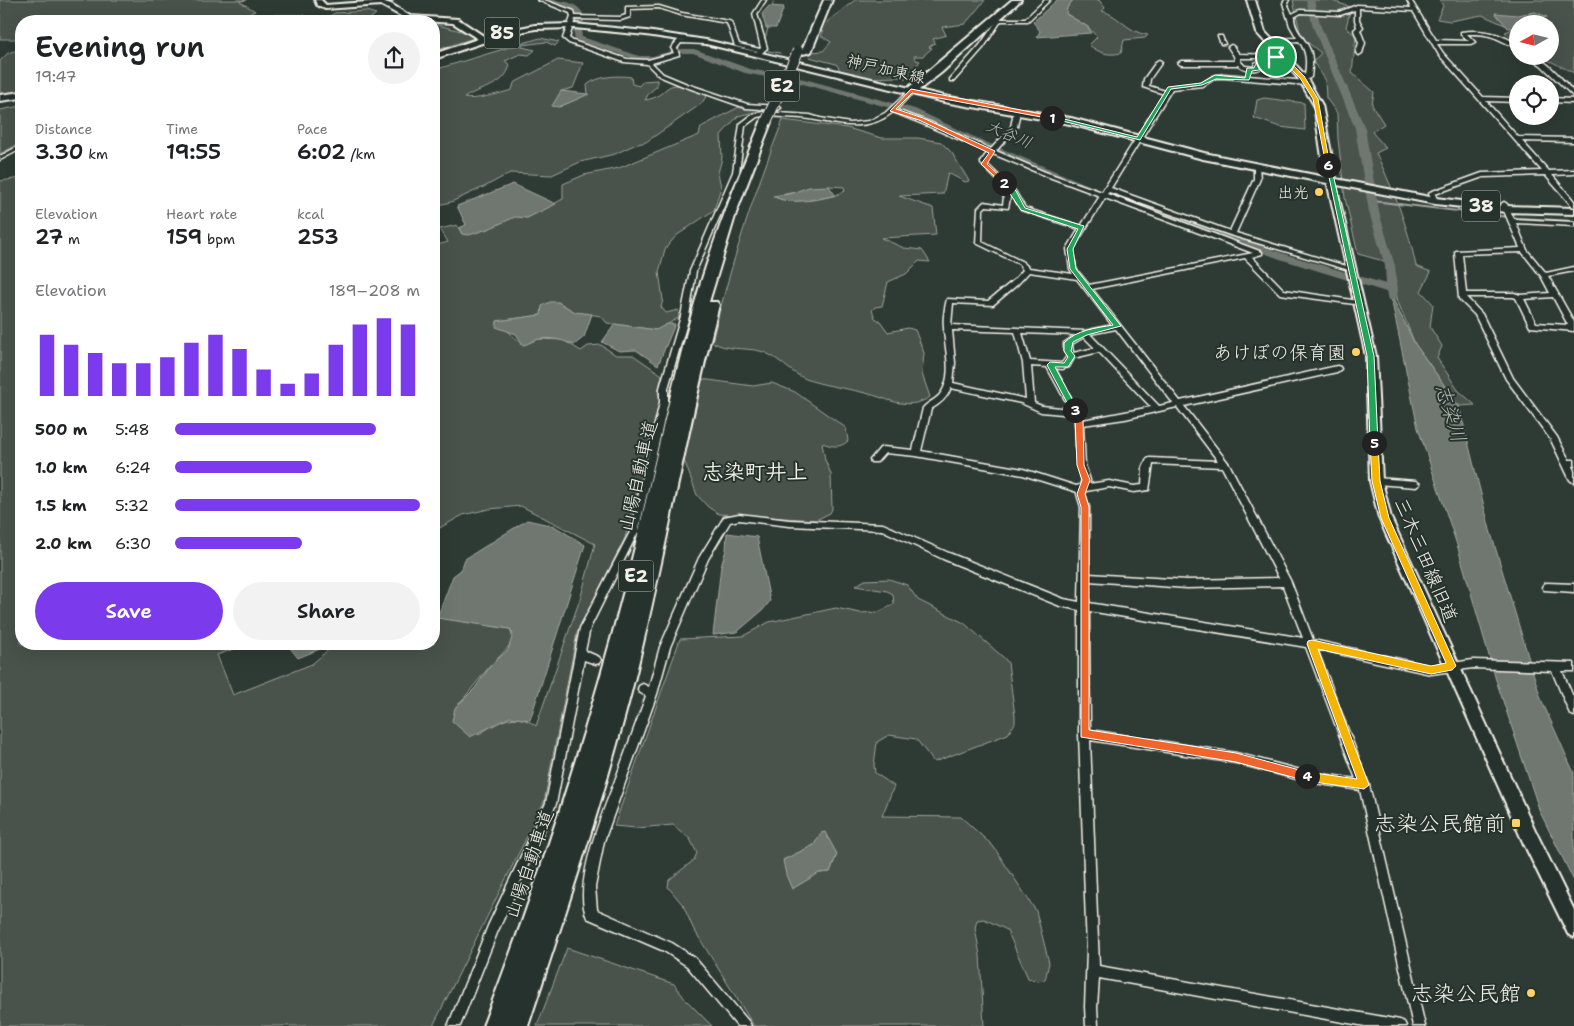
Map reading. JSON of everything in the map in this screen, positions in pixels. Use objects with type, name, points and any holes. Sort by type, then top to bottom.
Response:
[{"type":"highway","name":"山陽自動車道","points":[[820,0],[820,12]]},
{"type":"highway","name":"山陽自動車道","points":[[495,1026],[552,864],[592,739],[624,624],[700,307],[731,209],[820,12],[829,0]]},
{"type":"highway","points":[[911,91],[1009,0]]},
{"type":"highway","points":[[911,91],[937,71],[1000,13],[1017,0]]},
{"type":"highway","name":"山陽自動車道","points":[[516,1026],[569,871],[610,732],[639,627],[697,368],[725,258],[770,123]]},
{"type":"main road","points":[[1251,0],[1260,33],[1279,57],[1304,80],[1318,105],[1331,181]]},
{"type":"main road","name":"神戸加東線","points":[[440,55],[484,39],[521,29],[575,22],[706,42],[760,53],[911,91],[1071,121],[1257,167],[1331,181]]},
{"type":"main road","points":[[0,98],[15,96]]},
{"type":"main road","name":"38","points":[[1331,181],[1508,214],[1574,211]]},
{"type":"main road","name":"38","points":[[1508,214],[1574,206]]},
{"type":"street","points":[[318,0],[319,4],[325,7],[391,0]]},
{"type":"street","points":[[540,0],[568,8],[572,12],[575,22]]},
{"type":"street","points":[[654,0],[654,7]]},
{"type":"street","points":[[706,42],[704,44],[680,41],[676,51],[648,62],[626,61],[571,42],[566,38],[575,22],[586,18],[622,19],[628,16],[628,8],[654,7],[729,22],[737,45],[760,53],[764,48],[755,14],[764,0]]},
{"type":"street","points":[[952,80],[982,46],[999,21],[1003,19],[1026,20],[1048,0]]},
{"type":"street","points":[[1286,0],[1285,3],[1299,40],[1308,52],[1310,63],[1308,77],[1304,80],[1215,77],[1202,84],[1170,88],[1070,249],[1073,269],[1078,277],[1225,464],[1286,582],[1312,644],[1364,785],[1419,1026]]},
{"type":"street","points":[[1409,0],[1441,54],[1548,173],[1574,206]]},
{"type":"street","points":[[369,3],[389,5],[404,15]]},
{"type":"street","points":[[1291,19],[1292,16],[1300,11],[1333,14],[1344,13],[1357,6],[1416,10]]},
{"type":"street","points":[[1357,6],[1357,20],[1360,27],[1357,30],[1362,43],[1359,53]]},
{"type":"street","points":[[440,20],[455,21],[484,39]]},
{"type":"street","points":[[1434,42],[1472,42],[1463,33],[1486,33],[1504,37],[1509,41]]},
{"type":"street","points":[[1220,37],[1223,43]]},
{"type":"street","points":[[1267,41],[1299,40]]},
{"type":"street","points":[[1231,47],[1237,56],[1239,64]]},
{"type":"street","points":[[1237,56],[1279,57]]},
{"type":"street","points":[[1181,63],[1239,64],[1249,69],[1257,69],[1257,64],[1279,57]]},
{"type":"street","points":[[648,62],[661,75],[746,106],[790,110],[813,118]]},
{"type":"street","points":[[1159,62],[1148,79],[1146,87],[1167,93]]},
{"type":"street","points":[[1544,65],[1574,95]]},
{"type":"street","points":[[1248,79],[1249,69]]},
{"type":"street","points":[[1238,86],[1239,78]]},
{"type":"street","points":[[454,1026],[492,930],[551,804],[585,628],[634,532],[664,402],[664,388],[685,316],[693,271],[736,172],[742,125],[755,115],[763,114],[864,125],[876,121],[895,107],[911,91]]},
{"type":"street","points":[[1482,99],[1509,100]]},
{"type":"street","points":[[1559,100],[1574,101]]},
{"type":"street","points":[[895,107],[1102,196],[1260,253],[1087,288]]},
{"type":"street","points":[[1018,111],[1014,127],[984,164],[1014,192],[1023,209],[1082,228]]},
{"type":"street","points":[[1517,139],[1574,140]]},
{"type":"street","points":[[0,158],[15,150]]},
{"type":"street","points":[[1232,234],[1257,180],[1257,167]]},
{"type":"street","points":[[1434,199],[1432,193],[1438,190],[1482,175],[1574,172]]},
{"type":"street","name":"三木三田線旧道","points":[[1331,181],[1371,356],[1376,481],[1385,518],[1529,836],[1574,928]]},
{"type":"street","points":[[1008,188],[1006,207],[984,204],[980,209],[979,243],[1021,263],[1027,270],[1078,277]]},
{"type":"street","points":[[1107,189],[1232,234],[1350,269]]},
{"type":"street","points":[[1508,214],[1574,224]]},
{"type":"street","points":[[1508,214],[1524,250],[1544,275],[1574,329]]},
{"type":"street","points":[[1524,250],[1458,252],[1462,295],[1478,314],[1510,379],[1570,463],[1574,480]]},
{"type":"street","points":[[1247,256],[1282,292],[1359,303]]},
{"type":"street","points":[[1544,275],[1574,269]]},
{"type":"street","points":[[916,453],[927,408],[937,403],[949,385],[952,372],[947,326],[950,302],[990,303],[1016,282],[1027,270]]},
{"type":"street","points":[[1462,295],[1514,295],[1519,297],[1554,295]]},
{"type":"street","points":[[1519,297],[1533,325],[1574,329]]},
{"type":"street","points":[[947,326],[1085,333],[1117,326]]},
{"type":"street","points":[[1018,330],[1027,363],[1030,404]]},
{"type":"street","points":[[1085,333],[1156,408]]},
{"type":"street","points":[[1071,356],[1068,351],[1068,343],[1085,333]]},
{"type":"street","points":[[1027,363],[1066,365],[1071,356],[1101,349]]},
{"type":"street","points":[[1050,365],[1076,412],[1079,422],[1080,465],[1086,480],[1081,494],[1085,507],[1083,607],[1084,734],[1088,879],[1094,970],[1090,1012],[1092,1026]]},
{"type":"street","points":[[1079,422],[1125,416],[1336,369]]},
{"type":"street","points":[[949,385],[1030,404],[1041,409],[1076,412]]},
{"type":"street","points":[[874,460],[883,450],[916,453],[1023,472],[1044,477],[1062,486],[1076,489],[1109,484],[1134,489],[1146,488],[1147,468],[1150,461],[1225,464]]},
{"type":"street","points":[[1376,481],[1416,484]]},
{"type":"street","points":[[745,1026],[691,962],[668,947],[591,914],[589,887],[598,841],[647,691],[704,558],[727,519],[739,517],[789,523],[883,527],[946,556],[1064,603],[1312,644],[1431,670],[1473,664],[1574,667]]},
{"type":"street","points":[[1084,576],[1187,584],[1286,582]]},
{"type":"street","points":[[1546,587],[1574,588]]},
{"type":"street","points":[[581,654],[596,660]]},
{"type":"street","points":[[1556,666],[1574,711]]},
{"type":"street","points":[[1084,734],[1236,758],[1308,777],[1364,785]]},
{"type":"street","points":[[1094,970],[1400,1026]]},
{"type":"shaded area","points":[[0,0],[247,0],[239,1],[255,11],[246,15],[15,15],[15,39],[0,39]]},
{"type":"shaded area","points":[[855,0],[985,0],[965,24],[942,27],[946,35],[933,39],[935,43],[929,47],[932,48],[923,56],[914,56],[916,60],[920,61],[913,70],[916,76],[912,79],[898,77],[871,78],[841,71],[836,64],[809,57],[811,52],[823,51],[831,42],[821,36],[828,21]]},
{"type":"shaded area","points":[[1073,0],[1099,0],[1105,8],[1102,11],[1114,16],[1134,31],[1148,35],[1145,38],[1124,40],[1121,53],[1108,54],[1100,52],[1089,45],[1097,37],[1088,27],[1065,13]]},
{"type":"shaded area","points":[[1293,0],[1329,0],[1351,7],[1346,27],[1356,36],[1352,73],[1374,92],[1372,105],[1384,124],[1372,132],[1386,148],[1376,153],[1399,208],[1416,266],[1431,272],[1421,291],[1433,304],[1430,327],[1442,346],[1437,358],[1458,390],[1475,405],[1459,406],[1415,344],[1398,302],[1391,263],[1358,254],[1345,198],[1337,113],[1326,98],[1325,79],[1313,62],[1321,53],[1301,37]]},
{"type":"shaded area","points":[[1440,0],[1574,0],[1574,73],[1558,65],[1559,15],[1509,15],[1509,27],[1482,15],[1450,21],[1437,19],[1443,6]]},
{"type":"shaded area","points":[[366,11],[376,14],[332,15],[335,13]]},
{"type":"shaded area","points":[[440,26],[480,36],[440,49]]},
{"type":"shaded area","points":[[540,38],[559,42],[555,46],[546,42],[522,45],[522,47],[535,50],[529,55],[520,54],[505,61],[510,65],[503,78],[491,86],[464,98],[481,98],[512,90],[514,83],[558,60],[583,63],[573,88],[561,91],[559,107],[588,94],[587,85],[591,82],[614,76],[631,77],[632,84],[639,86],[643,81],[657,80],[657,86],[649,93],[645,100],[656,97],[673,85],[683,86],[708,94],[701,104],[646,142],[634,145],[615,154],[580,162],[552,175],[510,173],[451,202],[440,205],[440,68]]},
{"type":"shaded area","points":[[15,51],[15,94],[0,96],[0,61],[8,53]]},
{"type":"shaded area","points":[[1264,98],[1304,103],[1305,130],[1280,127],[1254,118],[1257,100]]},
{"type":"shaded area","points":[[15,107],[15,146],[0,154],[0,110]]},
{"type":"shaded area","points":[[739,107],[762,110],[738,116],[721,135],[722,158],[718,173],[721,187],[714,210],[676,236],[665,249],[659,272],[663,300],[661,307],[666,313],[678,310],[679,318],[656,330],[607,323],[601,316],[575,312],[558,302],[541,315],[497,321],[523,345],[538,339],[563,340],[581,351],[588,346],[601,345],[616,355],[633,355],[662,375],[658,393],[661,399],[625,538],[577,633],[544,802],[433,1026],[0,1026],[0,181],[15,179],[15,650],[231,650],[217,655],[233,695],[312,664],[328,650],[440,650],[440,618],[510,629],[513,639],[508,647],[455,708],[478,735],[499,722],[514,718],[529,721],[536,726],[581,596],[595,544],[521,506],[489,509],[463,515],[440,528],[440,244],[448,242],[440,229],[457,225],[462,234],[488,229],[515,216],[527,218],[563,199],[563,184],[584,175],[619,168],[699,135],[701,127]]},
{"type":"shaded area","points":[[783,120],[847,128],[882,138],[918,138],[941,142],[952,153],[969,181],[965,182],[948,173],[943,194],[899,196],[933,208],[936,235],[881,238],[904,248],[922,250],[930,262],[919,261],[906,274],[888,282],[882,306],[875,307],[872,310],[875,318],[880,321],[888,332],[908,328],[915,330],[924,353],[922,374],[930,397],[921,402],[904,404],[870,394],[819,383],[794,373],[766,353],[724,347],[712,342],[735,258],[772,147]],"holes":[[[829,186],[844,187],[845,191],[820,199],[789,201],[774,196]]]},
{"type":"shaded area","points":[[701,379],[753,386],[772,383],[795,392],[846,428],[848,441],[845,444],[835,446],[822,443],[825,460],[831,474],[832,509],[830,513],[816,520],[719,514],[708,507],[697,495],[684,460]]},
{"type":"shaded area","points":[[889,579],[907,585],[918,600],[964,623],[1008,663],[1015,723],[1008,734],[934,762],[916,739],[889,735],[877,742],[874,765],[875,773],[894,786],[882,816],[961,817],[993,846],[1036,911],[1049,963],[1045,980],[1037,981],[1028,978],[1007,930],[984,919],[977,920],[975,928],[980,955],[984,1026],[754,1026],[693,928],[683,905],[668,887],[669,880],[694,860],[697,853],[690,839],[673,825],[636,828],[614,826],[680,639],[743,636],[769,622],[836,608],[860,613],[879,612],[894,604],[893,594],[887,591],[855,586],[865,580]],"holes":[[[821,833],[837,854],[830,872],[819,873],[783,860],[814,845]]]},
{"type":"shaded area","points":[[567,948],[674,984],[685,999],[712,1026],[537,1026]]},
{"type":"water","points":[[1057,0],[1073,0],[1067,8],[1066,14],[1088,27],[1091,33],[1037,37],[1040,31],[1033,22]]},
{"type":"water","points":[[769,6],[784,7],[776,28],[766,28],[762,14]]},
{"type":"water","points":[[1535,12],[1542,15],[1517,15]]},
{"type":"water","points":[[1495,13],[1517,15],[1509,15],[1508,28]]},
{"type":"water","points":[[561,91],[589,94],[559,107],[552,106]]},
{"type":"water","points":[[513,184],[556,204],[527,218],[515,217],[488,229],[469,235],[462,234],[459,228],[466,225],[457,206]]},
{"type":"water","points":[[829,186],[835,195],[794,201],[787,201],[773,196],[789,194],[809,187]]},
{"type":"water","points":[[1390,293],[1415,344],[1459,406],[1490,530],[1541,699],[1574,773],[1574,881],[1540,812],[1496,680],[1458,548],[1418,428]]},
{"type":"water","points":[[550,302],[558,302],[575,312],[592,314],[584,337],[574,345],[548,338],[523,345],[516,334],[496,327],[497,321],[541,315],[542,306]]},
{"type":"water","points":[[615,324],[656,330],[667,324],[675,324],[658,365],[636,350],[619,351],[602,342]]},
{"type":"water","points":[[527,520],[554,526],[585,545],[530,720],[510,717],[470,737],[452,721],[455,708],[475,688],[491,665],[508,650],[513,634],[510,629],[440,618],[440,610],[453,576],[461,570],[465,559]]},
{"type":"water","points":[[727,533],[757,537],[770,601],[763,610],[737,632],[713,635],[721,566],[726,550]]},
{"type":"water","points":[[292,650],[317,650],[298,658]]},
{"type":"water","points":[[825,832],[837,854],[830,872],[819,873],[792,889],[786,875],[783,860],[814,845],[821,833]]},
{"type":"waterway","name":"大谷川","points":[[549,0],[572,6],[579,12],[581,17],[577,29],[578,38],[638,58],[653,58],[679,51],[694,51],[748,71],[804,82],[912,111],[973,140],[1105,194]]},
{"type":"waterway","points":[[772,6],[774,0]]},
{"type":"waterway","name":"志染川","points":[[1310,0],[1317,27],[1360,128],[1374,212],[1390,266],[1391,290]]},
{"type":"waterway","points":[[768,28],[765,39],[768,51],[780,53]]},
{"type":"waterway","points":[[777,78],[784,66]]},
{"type":"waterway","points":[[1373,201],[1517,218],[1574,221]]},
{"type":"waterway","name":"大谷川","points":[[1165,216],[1284,257],[1391,290]]},
{"type":"waterway","name":"志染川","points":[[1391,290],[1392,298]]},
{"type":"tunnel","points":[[624,677],[643,689]]},
{"type":"place","name":"出光","points":[[1319,192]]},
{"type":"place","name":"あけぼの保育園","points":[[1356,352]]},
{"type":"place","name":"志染公民館前","points":[[1516,823]]},
{"type":"place","name":"志染公民館","points":[[1531,993]]},
{"type":"district","name":"志染町井上","points":[[755,472]]},
{"type":"route","points":[[1276,57],[1282,57],[1302,77],[1318,105],[1331,181],[1371,356],[1376,481],[1385,518],[1452,666],[1431,670],[1395,660],[1312,644],[1364,785],[1308,777],[1236,758],[1084,734],[1083,607],[1085,507],[1081,494],[1086,480],[1080,465],[1079,419],[1050,365],[1066,365],[1071,356],[1068,351],[1068,343],[1070,341],[1085,333],[1117,326],[1073,269],[1070,249],[1082,228],[1023,209],[1014,192],[984,164],[984,161],[993,152],[921,119],[892,110],[911,91],[1071,121],[1138,139],[1170,88],[1202,84],[1215,77],[1224,76],[1248,79],[1249,69],[1257,69],[1257,64],[1275,59],[1276,57]]}]
